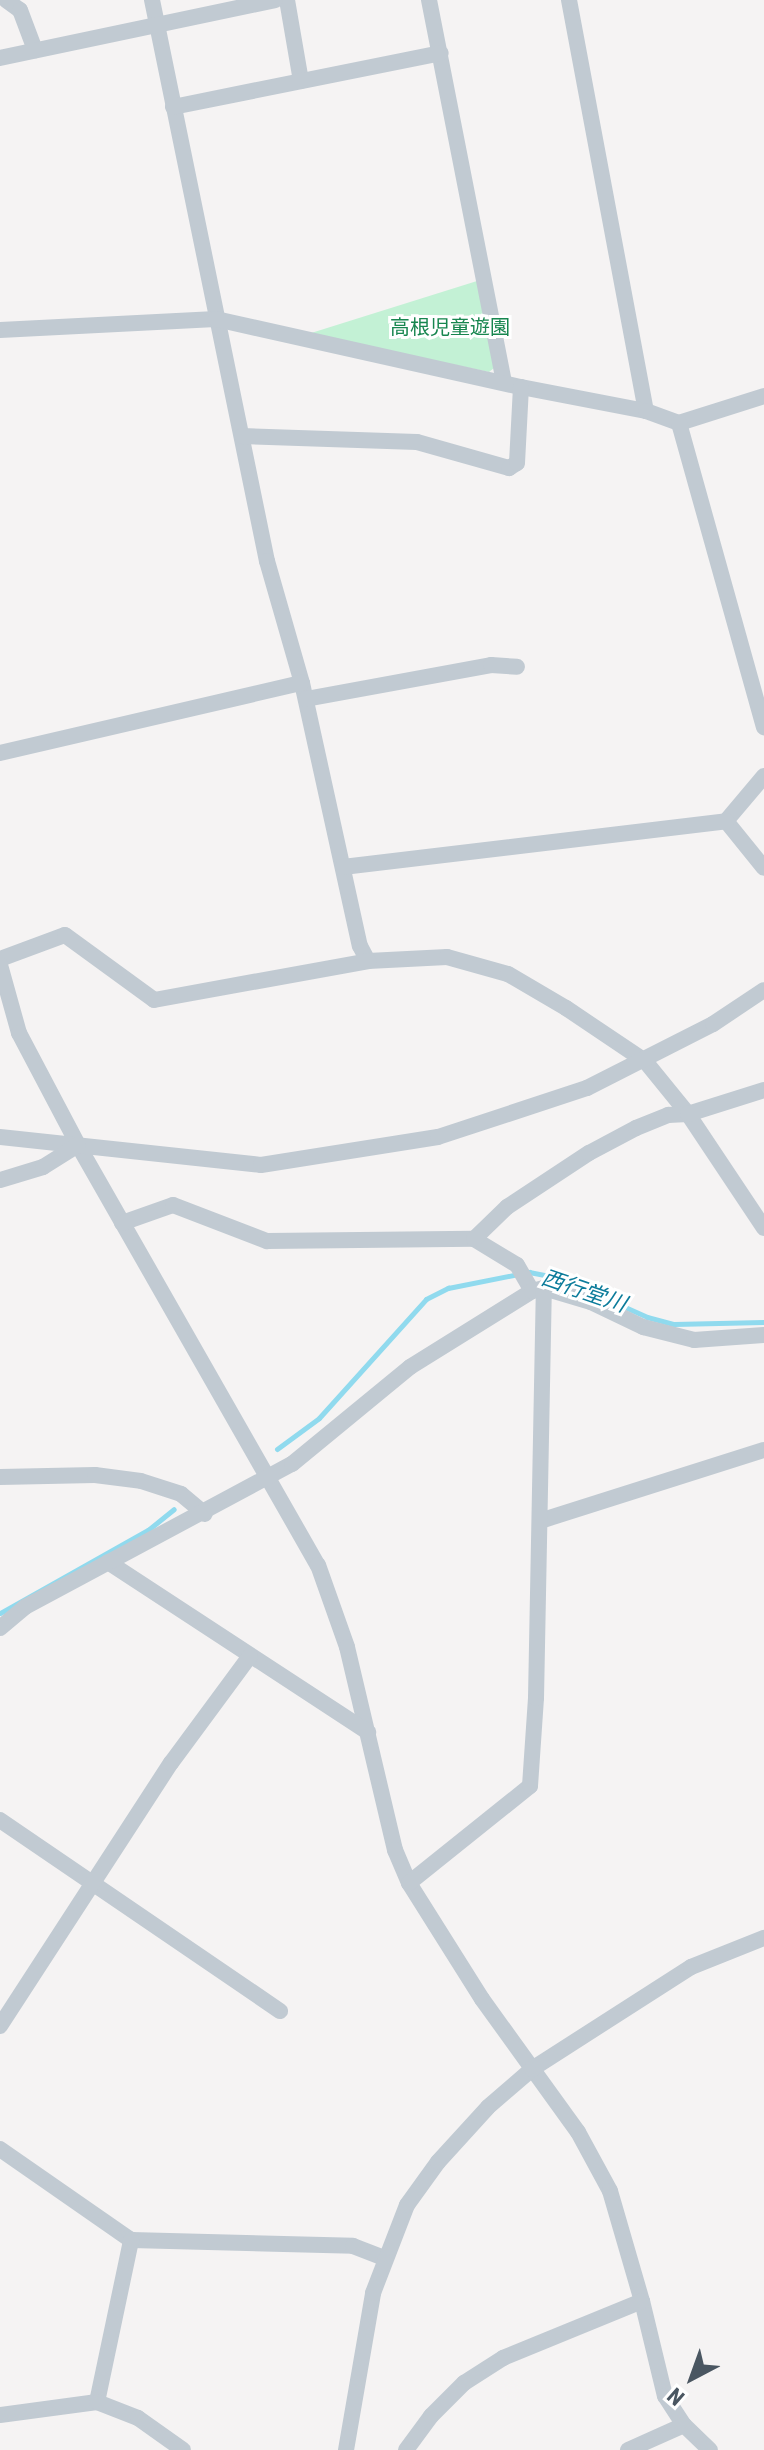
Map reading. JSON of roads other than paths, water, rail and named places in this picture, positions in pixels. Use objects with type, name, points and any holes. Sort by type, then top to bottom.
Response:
[{"type":"street","points":[[6,0],[20,10],[35,50]]},
{"type":"street","points":[[152,0],[267,561],[304,691],[360,946],[368,961]]},
{"type":"street","points":[[0,58],[275,0]]},
{"type":"street","points":[[287,0],[301,81]]},
{"type":"street","points":[[429,0],[504,383]]},
{"type":"street","points":[[569,0],[646,411]]},
{"type":"street","points":[[173,107],[441,53]]},
{"type":"street","points":[[0,330],[216,319],[521,387],[646,411],[679,423],[764,396]]},
{"type":"street","points":[[242,436],[417,442],[509,468],[517,463],[521,387]]},
{"type":"street","points":[[679,423],[764,727]]},
{"type":"street","points":[[0,753],[304,691],[491,665],[517,667]]},
{"type":"street","points":[[343,867],[726,821],[764,776]]},
{"type":"street","points":[[726,821],[764,868]]},
{"type":"street","points":[[0,959],[65,935],[154,1000],[368,961],[447,957],[508,974],[645,1061],[688,1114],[764,1228]]},
{"type":"street","points":[[0,965],[19,1033],[78,1145],[318,1565],[347,1647],[395,1850],[409,1883],[438,1934],[578,2132],[610,2191],[642,2301],[665,2396],[684,2425],[710,2450]]},
{"type":"street","points":[[0,1137],[261,1165],[438,1137],[587,1088],[713,1024],[764,990]]},
{"type":"street","points":[[474,1239],[507,1207],[589,1153],[668,1115],[688,1114],[764,1090]]},
{"type":"street","points":[[0,1180],[43,1167],[78,1145]]},
{"type":"street","points":[[122,1223],[173,1205],[267,1241],[474,1239],[517,1265],[538,1289],[591,1302],[643,1327],[694,1340],[764,1335]]},
{"type":"street","points":[[0,1628],[25,1607],[108,1562],[193,1504],[267,1480],[292,1464],[410,1367],[538,1289]]},
{"type":"street","points":[[409,1883],[530,1786],[536,1698],[540,1521],[538,1289]]},
{"type":"street","points":[[540,1521],[764,1450]]},
{"type":"street","points":[[0,1477],[95,1475],[141,1481],[193,1504]]},
{"type":"street","points":[[108,1562],[368,1732]]},
{"type":"street","points":[[0,2026],[94,1886],[171,1763],[250,1656]]},
{"type":"street","points":[[0,1820],[280,2011]]},
{"type":"street","points":[[346,2450],[373,2293],[407,2205],[438,2162],[488,2107],[532,2069],[691,1967],[764,1938]]},
{"type":"street","points":[[0,2149],[131,2240],[353,2246],[385,2258]]},
{"type":"street","points":[[97,2402],[131,2240]]},
{"type":"street","points":[[406,2450],[431,2416],[464,2383],[503,2358],[642,2301]]},
{"type":"street","points":[[0,2415],[97,2402],[138,2418],[183,2450]]},
{"type":"street","points":[[628,2450],[684,2425]]},
{"type":"waterway","name":"西行堂川","points":[[277,1449],[319,1418],[426,1299],[448,1288],[529,1272],[560,1278],[647,1317],[674,1324],[764,1322]]},
{"type":"waterway","name":"西行堂川","points":[[0,1613],[148,1530],[174,1509]]},
{"type":"park label","name":"高根児童遊園","points":[[450,327]]}]
